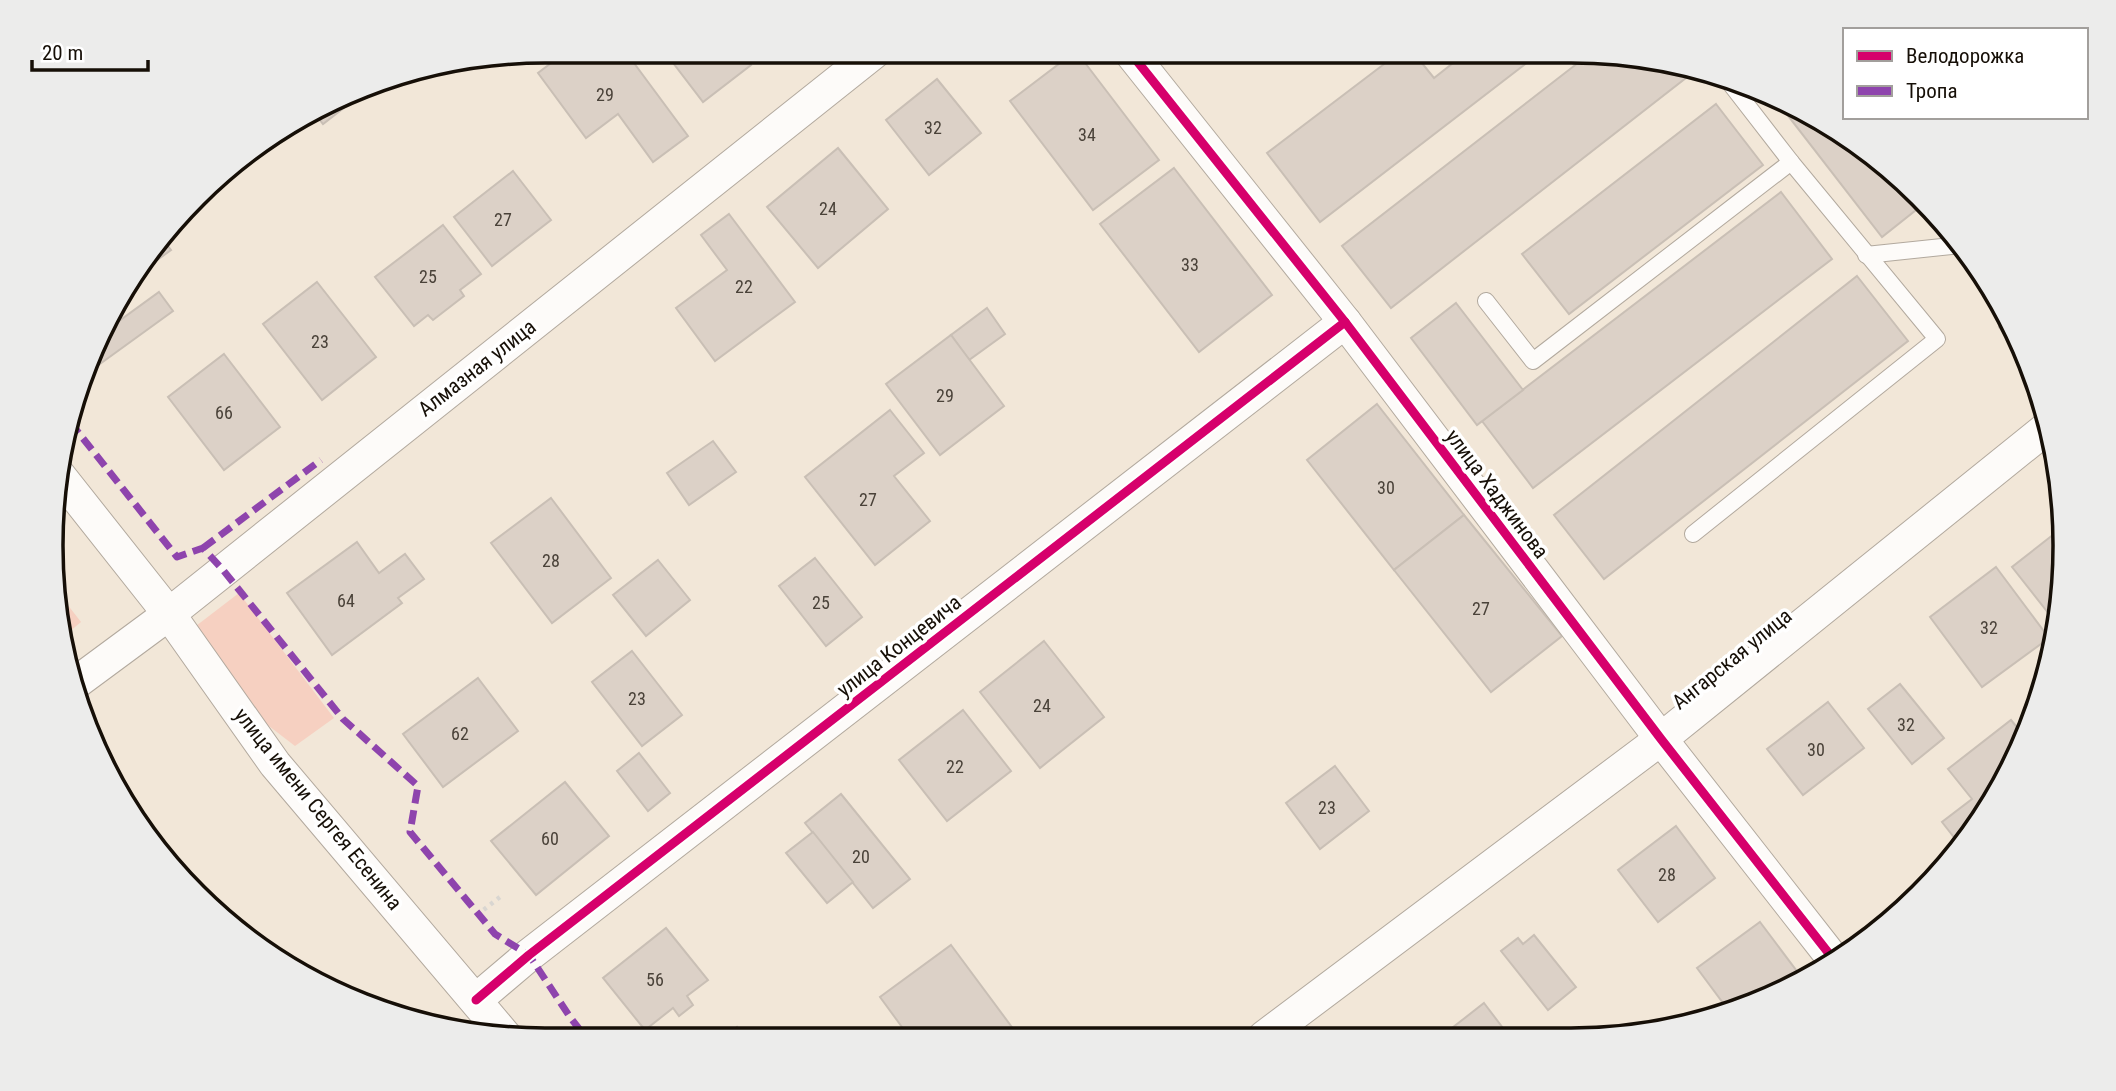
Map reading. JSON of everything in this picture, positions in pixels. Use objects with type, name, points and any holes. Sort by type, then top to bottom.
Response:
[{"type":"street","name":"Алмазная улица","points":[[82,678],[169,614],[861,63]]},
{"type":"street","name":"улица Хаджинова","points":[[1139,63],[1345,322],[1661,739],[1829,953]]},
{"type":"street","name":"улица Концевича","points":[[476,1000],[540,946],[1345,322]]},
{"type":"street","name":"Ангарская улица","points":[[1276,1028],[1661,739],[2040,434]]},
{"type":"street","name":"улица имени Сергея Есенина","points":[[67,484],[169,614],[275,764],[497,1025]]},
{"type":"lane","points":[[1693,534],[1937,339],[1866,255],[1738,94]]},
{"type":"lane","points":[[1486,301],[1533,361],[1791,162]]},
{"type":"lane","points":[[1866,255],[1948,246]]},
{"type":"path","points":[[477,915],[500,897]]},
{"type":"shaded area","points":[[239,593],[334,718],[295,746],[265,723],[192,629]]},
{"type":"shaded area","points":[[67,604],[81,622],[71,631]]},
{"type":"building","points":[[551,63],[634,63],[688,136],[653,162],[618,114],[586,138],[538,73]]},
{"type":"building","points":[[673,63],[749,63],[751,65],[703,102]]},
{"type":"building","points":[[1060,63],[1085,63],[1159,160],[1093,210],[1010,101]]},
{"type":"building","points":[[1386,63],[1422,63],[1434,78],[1453,63],[1527,63],[1320,222],[1267,153]]},
{"type":"building","points":[[1578,63],[1633,67],[1687,77],[1391,308],[1342,246]]},
{"type":"building","points":[[937,79],[981,133],[929,175],[886,120]]},
{"type":"building","points":[[1716,104],[1763,165],[1569,314],[1522,254]]},
{"type":"building","points":[[344,107],[323,124],[320,120]]},
{"type":"building","points":[[1787,115],[1839,144],[1889,183],[1916,210],[1882,237]]},
{"type":"building","points":[[838,148],[888,209],[818,268],[767,207]]},
{"type":"building","points":[[1174,168],[1272,295],[1199,352],[1100,224]]},
{"type":"building","points":[[513,171],[551,220],[492,266],[454,217]]},
{"type":"building","points":[[1781,192],[1832,259],[1533,488],[1482,421]]},
{"type":"building","points":[[729,214],[795,302],[715,361],[676,308],[727,270],[701,235]]},
{"type":"building","points":[[443,225],[481,274],[460,290],[464,296],[433,320],[428,315],[414,326],[375,277]]},
{"type":"building","points":[[168,246],[171,250],[157,260]]},
{"type":"building","points":[[1857,276],[1908,341],[1604,579],[1554,515]]},
{"type":"building","points":[[317,282],[376,357],[322,400],[263,324]]},
{"type":"building","points":[[159,292],[173,311],[98,365],[119,321]]},
{"type":"building","points":[[1456,303],[1523,390],[1477,425],[1411,338]]},
{"type":"building","points":[[987,308],[1005,334],[969,360],[951,335]]},
{"type":"building","points":[[951,335],[1004,406],[940,455],[886,384]]},
{"type":"building","points":[[224,354],[280,427],[224,470],[168,397]]},
{"type":"building","points":[[1377,404],[1464,515],[1394,570],[1307,460]]},
{"type":"building","points":[[890,410],[924,453],[894,476],[930,521],[875,565],[805,477]]},
{"type":"building","points":[[713,441],[736,472],[689,505],[667,473]]},
{"type":"building","points":[[551,498],[611,578],[552,623],[491,543]]},
{"type":"building","points":[[1464,515],[1562,636],[1491,692],[1394,570]]},
{"type":"building","points":[[2053,535],[2048,613],[2012,567]]},
{"type":"building","points":[[357,542],[379,573],[405,554],[424,579],[398,598],[402,603],[332,655],[287,593]]},
{"type":"building","points":[[815,558],[862,617],[826,646],[779,586]]},
{"type":"building","points":[[658,560],[690,600],[646,636],[613,595]]},
{"type":"building","points":[[1996,567],[2045,633],[2044,640],[1982,687],[1930,617]]},
{"type":"building","points":[[1044,641],[1104,717],[1040,768],[980,692]]},
{"type":"building","points":[[632,651],[682,715],[642,746],[592,682]]},
{"type":"building","points":[[478,678],[518,731],[443,787],[403,734]]},
{"type":"building","points":[[1900,684],[1944,738],[1912,764],[1868,709]]},
{"type":"building","points":[[1828,702],[1864,748],[1803,795],[1767,749]]},
{"type":"building","points":[[963,710],[1011,771],[947,821],[899,760]]},
{"type":"building","points":[[2011,720],[2017,727],[1988,787],[1954,838],[1942,822],[1972,799],[1948,769]]},
{"type":"building","points":[[639,753],[670,793],[648,811],[617,771]]},
{"type":"building","points":[[1335,766],[1369,811],[1320,849],[1286,803]]},
{"type":"building","points":[[565,782],[609,836],[536,895],[491,841]]},
{"type":"building","points":[[841,794],[910,879],[873,908],[805,823]]},
{"type":"building","points":[[1676,826],[1715,878],[1658,922],[1618,870]]},
{"type":"building","points":[[813,832],[853,882],[827,903],[786,853]]},
{"type":"building","points":[[1760,922],[1797,971],[1723,1003],[1697,968]]},
{"type":"building","points":[[666,928],[708,980],[687,996],[693,1005],[679,1016],[673,1008],[648,1028],[643,1028],[603,978]]},
{"type":"building","points":[[1534,935],[1576,987],[1548,1010],[1501,951],[1518,938],[1523,944]]},
{"type":"building","points":[[951,945],[1013,1028],[903,1028],[880,997]]},
{"type":"building","points":[[1484,1003],[1503,1028],[1452,1028]]},
{"type":"marked path","points":[[77,431],[177,557],[203,548],[343,719],[418,786],[410,832],[495,934],[529,955],[578,1028]]},
{"type":"marked path","points":[[203,548],[321,460]]},
{"type":"cycle path","points":[[1139,63],[1345,322],[1661,739],[1829,953]]},
{"type":"cycle path","points":[[476,1000],[529,955],[1345,322]]}]
